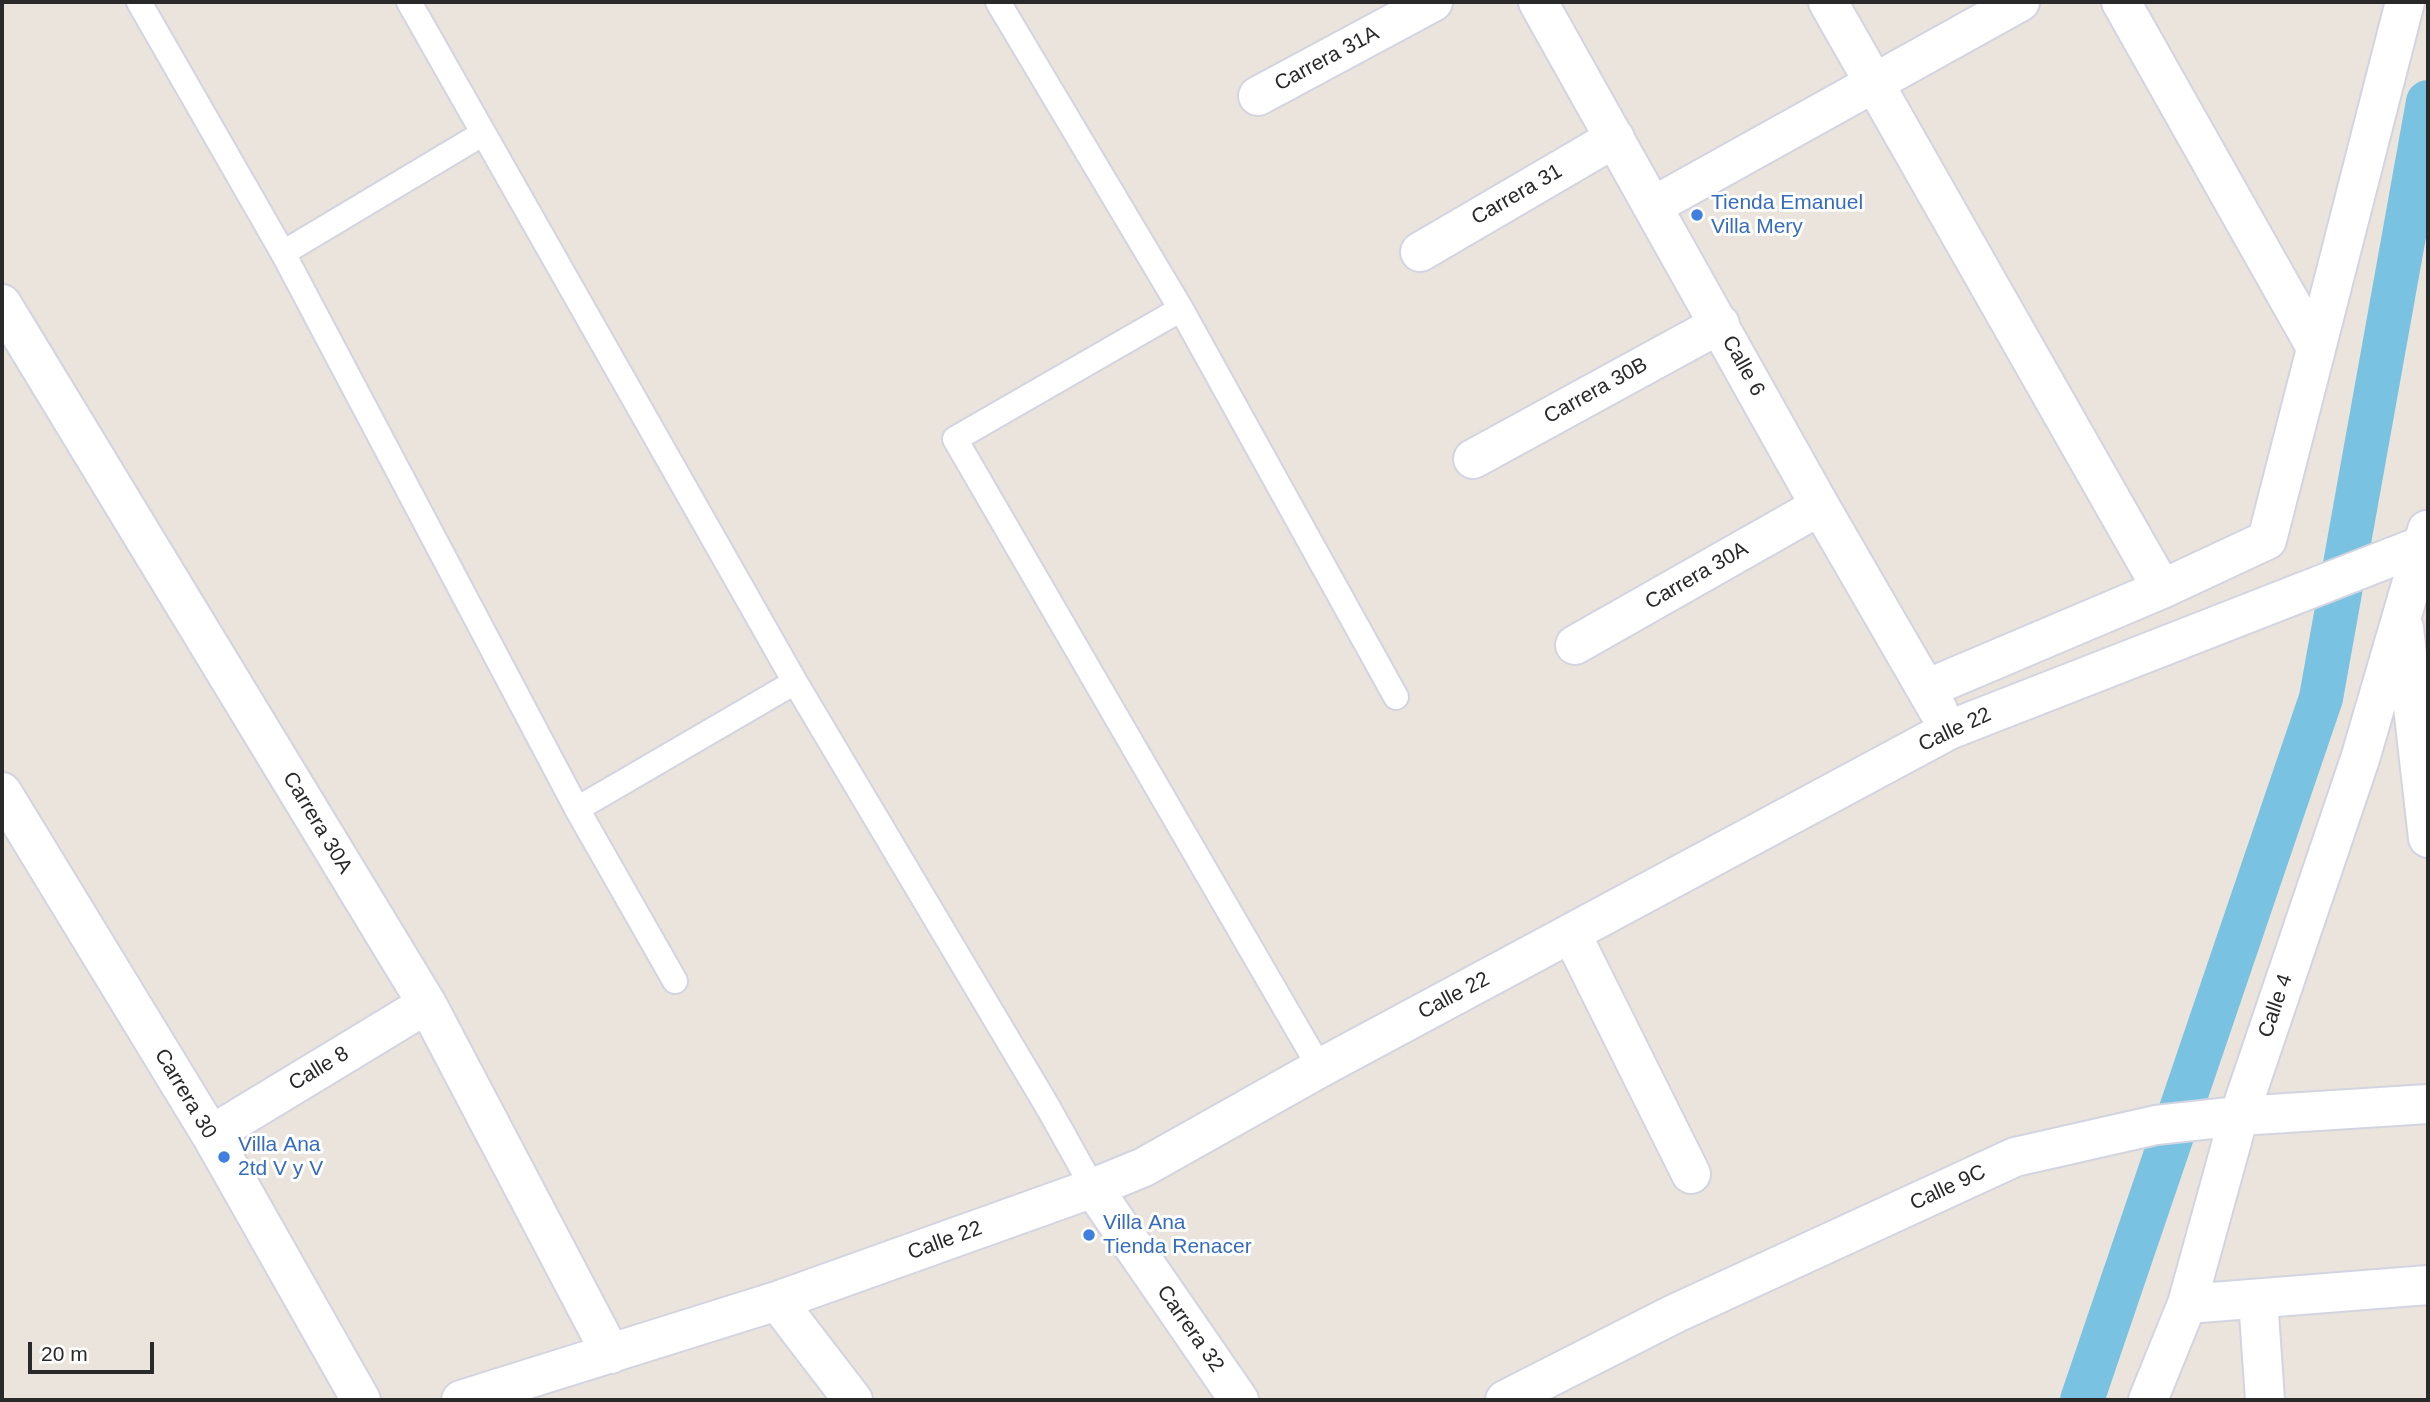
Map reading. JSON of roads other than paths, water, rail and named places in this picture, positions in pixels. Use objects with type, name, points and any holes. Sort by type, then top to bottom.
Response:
[{"type":"street","name":"Carrera 31A","points":[[1258,96],[1433,2]]},
{"type":"street","name":"Calle 6","points":[[1538,2],[1820,506],[1949,730]]},
{"type":"street","points":[[1828,2],[2162,589]]},
{"type":"street","points":[[1653,206],[2020,2]]},
{"type":"street","points":[[2121,2],[2315,346]]},
{"type":"street","points":[[1926,689],[2162,589],[2266,540],[2405,2]]},
{"type":"street","name":"Carrera 31","points":[[1420,251],[1615,138]]},
{"type":"street","name":"Carrera 30A","points":[[2,304],[427,1004],[611,1354]]},
{"type":"street","name":"Carrera 30B","points":[[1473,459],[1720,324]]},
{"type":"street","name":"Carrera 30A","points":[[1575,645],[1820,506]]},
{"type":"street","name":"Calle 22","points":[[461,1400],[522,1392],[611,1354],[777,1301],[1093,1188],[1144,1167],[1320,1068],[1949,730],[2381,562],[2426,537]]},
{"type":"street","name":"Calle 4","points":[[2148,1400],[2187,1304],[2225,1118],[2360,759],[2426,537]]},
{"type":"street","name":"Calle 4","points":[[2402,611],[2423,740],[2428,838]]},
{"type":"street","points":[[2360,759],[2423,740]]},
{"type":"street","name":"Carrera 30","points":[[2,793],[211,1135],[361,1400]]},
{"type":"street","points":[[1571,933],[1690,1174]]},
{"type":"street","name":"Calle 8","points":[[211,1135],[427,1004]]},
{"type":"street","name":"Calle 9C","points":[[1505,1400],[1674,1314],[2015,1157],[2156,1125],[2428,1104]]},
{"type":"street","name":"Carrera 32","points":[[1093,1188],[1239,1400]]},
{"type":"street","points":[[2187,1304],[2428,1285]]},
{"type":"street","points":[[2258,1299],[2265,1400]]},
{"type":"street","points":[[777,1301],[853,1400]]},
{"type":"lane","points":[[139,2],[283,253],[577,809],[675,981]]},
{"type":"lane","points":[[409,2],[796,682],[1093,1188]]},
{"type":"lane","points":[[998,2],[1181,309],[1396,697]]},
{"type":"lane","points":[[283,253],[482,134]]},
{"type":"lane","points":[[1181,309],[955,439],[1320,1068]]},
{"type":"lane","points":[[577,809],[796,682]]},
{"type":"waterway","points":[[2082,1400],[2321,698],[2428,102]]},
{"type":"place","name":"Tienda Emanuel Villa Mery","points":[[1697,215]]},
{"type":"place","name":"Villa Ana 2td V y V","points":[[224,1157]]},
{"type":"place","name":"Villa Ana Tienda Renacer","points":[[1089,1235]]}]
